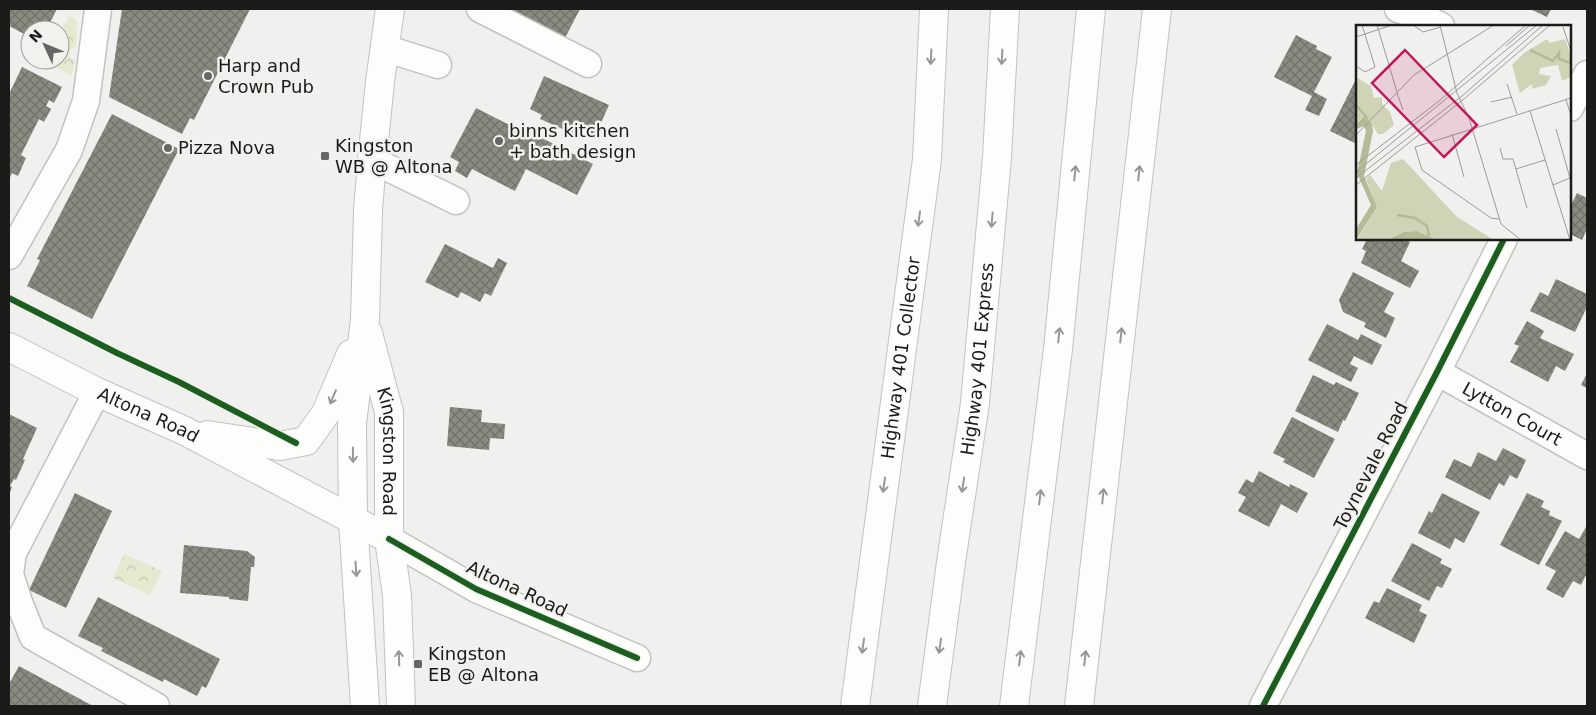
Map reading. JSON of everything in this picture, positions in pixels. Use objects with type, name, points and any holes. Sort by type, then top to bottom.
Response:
[{"type":"main road","name":"Kingston Road","points":[[365,706],[353,520],[352,423],[365,320],[368,210],[372,160],[390,9]]},
{"type":"main road","name":"Highway 401 Collector","points":[[854,706],[927,159],[934,9]]},
{"type":"main road","name":"Highway 401 Express","points":[[932,706],[975,403],[997,157],[1005,9]]},
{"type":"main road","points":[[1014,706],[1058,349],[1091,9]]},
{"type":"main road","points":[[1079,706],[1157,9]]},
{"type":"main road","name":"Kingston Road","points":[[365,320],[389,412],[390,539],[397,595],[401,706]]},
{"type":"main road","points":[[185,431],[280,446],[306,441],[326,413],[365,320]]},
{"type":"main road","name":"Altona Road","points":[[9,347],[96,392],[185,431],[390,539]]},
{"type":"street","points":[[9,256],[72,142],[86,101],[98,9]]},
{"type":"street","points":[[480,9],[588,64]]},
{"type":"street","points":[[1398,9],[1439,25]]},
{"type":"street","points":[[384,48],[438,65]]},
{"type":"street","points":[[372,160],[456,201]]},
{"type":"street","name":"Toynevale Road","points":[[1263,706],[1503,240]]},
{"type":"street","name":"Lytton Court","points":[[1437,372],[1587,456]]},
{"type":"street","points":[[96,392],[13,553],[10,574],[33,637],[156,706]]},
{"type":"street","name":"Altona Road","points":[[390,539],[476,589],[637,658]]},
{"type":"green space","points":[[69,16],[77,21],[76,46],[70,51],[70,20],[67,20]]},
{"type":"green space","points":[[70,57],[75,61],[72,76],[61,70],[70,70]]},
{"type":"green space","points":[[124,554],[162,571],[150,595],[113,578]]},
{"type":"building","points":[[9,9],[57,9],[51,20],[20,20],[20,32],[9,26]]},
{"type":"building","points":[[122,9],[250,9],[194,120],[190,118],[182,134],[109,97]]},
{"type":"building","points":[[508,9],[580,9],[565,38]]},
{"type":"building","points":[[1530,9],[1551,9],[1547,17]]},
{"type":"building","points":[[1296,35],[1317,46],[1316,49],[1332,57],[1314,92],[1327,99],[1319,116],[1305,110],[1312,96],[1274,77]]},
{"type":"building","points":[[21,70],[28,70],[62,87],[54,103],[49,100],[46,106],[51,109],[44,122],[39,119],[21,155],[26,158],[18,176],[12,173],[9,180],[9,94]]},
{"type":"building","points":[[544,76],[609,105],[595,136],[577,128],[574,134],[540,119],[542,115],[530,109]]},
{"type":"building","points":[[1356,79],[1356,144],[1330,131]]},
{"type":"building","points":[[476,108],[539,140],[540,137],[593,164],[577,195],[526,169],[515,191],[472,169],[467,178],[455,171],[459,162],[450,157]]},
{"type":"building","points":[[112,114],[179,149],[92,319],[27,286],[40,260],[37,259]]},
{"type":"building","points":[[1577,193],[1587,198],[1587,229],[1582,240],[1571,234],[1571,205]]},
{"type":"building","points":[[1366,240],[1406,240],[1410,242],[1401,261],[1419,271],[1410,288],[1361,263],[1366,251],[1362,249]]},
{"type":"building","points":[[445,244],[493,268],[498,258],[507,263],[491,296],[485,293],[480,302],[461,292],[458,298],[425,282]]},
{"type":"building","points":[[1353,272],[1394,293],[1384,312],[1395,318],[1386,338],[1364,327],[1366,323],[1343,312],[1339,300]]},
{"type":"building","points":[[1556,279],[1587,294],[1587,307],[1575,332],[1530,311],[1540,292],[1548,296]]},
{"type":"building","points":[[1527,321],[1544,331],[1540,338],[1574,354],[1565,371],[1556,366],[1548,382],[1510,362],[1519,346],[1514,344]]},
{"type":"building","points":[[1327,324],[1358,340],[1361,334],[1382,345],[1372,365],[1354,356],[1350,364],[1358,368],[1351,382],[1308,360]]},
{"type":"building","points":[[1587,373],[1587,388],[1581,385]]},
{"type":"building","points":[[1313,375],[1334,385],[1336,382],[1359,393],[1338,432],[1295,411]]},
{"type":"building","points":[[450,407],[482,410],[481,422],[505,424],[504,439],[490,438],[489,450],[447,446]]},
{"type":"building","points":[[9,414],[37,428],[16,480],[14,479],[10,486],[12,487],[9,495]]},
{"type":"building","points":[[1292,417],[1335,439],[1314,478],[1283,462],[1285,459],[1273,453]]},
{"type":"building","points":[[1503,448],[1526,460],[1517,479],[1510,475],[1504,486],[1499,483],[1490,500],[1445,477],[1454,459],[1471,467],[1478,452],[1496,461]]},
{"type":"building","points":[[1259,471],[1289,487],[1290,484],[1308,493],[1297,513],[1281,504],[1269,527],[1238,511],[1246,497],[1238,493],[1246,479],[1253,483]]},
{"type":"building","points":[[75,493],[112,511],[66,608],[29,590]]},
{"type":"building","points":[[1442,493],[1480,512],[1464,543],[1455,538],[1450,549],[1418,533],[1429,511],[1432,513]]},
{"type":"building","points":[[1527,493],[1544,501],[1541,507],[1550,511],[1549,515],[1562,521],[1539,565],[1500,545]]},
{"type":"building","points":[[1587,525],[1587,573],[1581,585],[1573,581],[1563,598],[1546,589],[1556,571],[1545,565],[1565,531],[1579,539]]},
{"type":"building","points":[[1412,543],[1442,559],[1440,563],[1452,569],[1442,588],[1437,586],[1429,601],[1391,581]]},
{"type":"building","points":[[184,545],[247,551],[255,557],[254,567],[251,567],[248,601],[229,599],[229,597],[180,593]]},
{"type":"building","points":[[1387,588],[1422,605],[1419,611],[1427,615],[1414,643],[1365,618],[1374,601],[1379,603]]},
{"type":"building","points":[[98,597],[220,659],[206,688],[202,686],[197,696],[164,679],[163,682],[101,651],[103,648],[78,636]]},
{"type":"building","points":[[19,666],[93,706],[9,706],[9,684]]},
{"type":"cycle path","points":[[1263,706],[1503,240]]},
{"type":"cycle path","points":[[9,298],[179,382],[296,443]]},
{"type":"cycle path","points":[[389,539],[476,589],[637,658]]},
{"type":"place","name":"Harp and Crown Pub","points":[[208,76]]},
{"type":"place","name":"binns kitchen + bath design","points":[[499,141]]},
{"type":"place","name":"Pizza Nova","points":[[168,148]]},
{"type":"place","name":"Kingston WB @ Altona","points":[[325,156]]},
{"type":"place","name":"Kingston EB @ Altona","points":[[418,664]]}]
